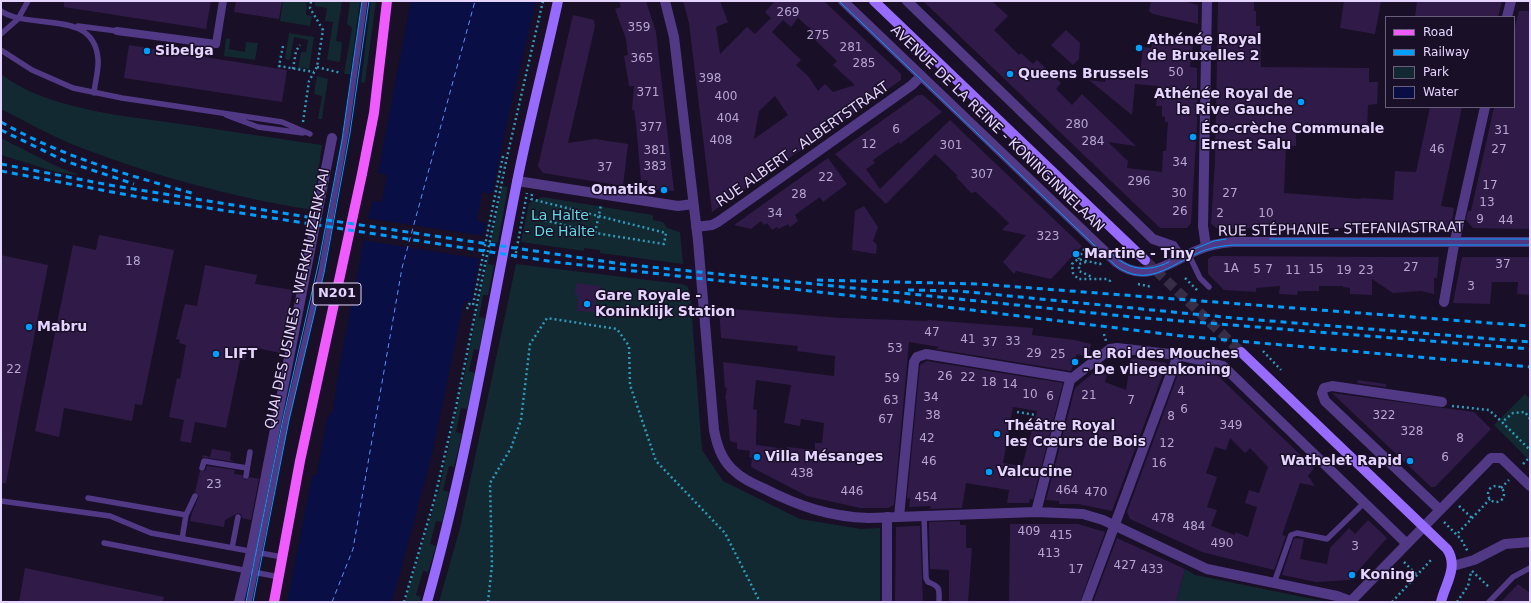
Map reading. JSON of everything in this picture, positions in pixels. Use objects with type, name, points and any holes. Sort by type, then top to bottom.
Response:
[{"type":"main road","name":"N201","points":[[274,602],[302,454],[374,113],[387,1]]},
{"type":"main road","points":[[427,602],[462,465],[485,354],[517,181],[558,1]]},
{"type":"main road","name":"AVENUE DE LA REINE - KONINGINNELAAN","points":[[874,1],[1145,260]]},
{"type":"main road","points":[[1241,352],[1447,549],[1452,558],[1453,566],[1441,602]]},
{"type":"street","points":[[117,31],[216,44],[223,1]]},
{"type":"street","points":[[665,1],[674,37],[696,227],[714,430],[717,444],[723,458],[732,469],[745,479],[792,503],[811,509],[850,517],[900,517],[1036,512],[1083,514],[1115,525],[1199,566],[1353,601],[1489,460],[1494,457],[1501,458],[1530,486]]},
{"type":"street","name":"AVENUE DE LA REINE - KONINGINNELAAN","points":[[842,1],[1116,262],[1134,272]]},
{"type":"street","points":[[907,1],[1153,238],[1173,246],[1185,256]]},
{"type":"street","points":[[1206,246],[1203,226],[1207,1]]},
{"type":"street","points":[[1507,16],[1511,1]]},
{"type":"street","name":"RUE ALBERT - ALBERTSTRAAT","points":[[696,227],[712,225],[718,222],[912,85],[921,76]]},
{"type":"street","points":[[1444,302],[1454,242],[1485,108]]},
{"type":"street","name":"QUAI DES USINES - WERKHUIZENKAAI","points":[[239,602],[251,572],[255,553],[332,138]]},
{"type":"street","points":[[517,181],[678,206],[693,204]]},
{"type":"street","name":"RUE STÉPHANIE - STEFANIASTRAAT","points":[[1134,272],[1156,270],[1206,246],[1233,242],[1530,242]]},
{"type":"street","points":[[1036,512],[1072,378],[1110,349],[1114,348],[1178,355],[1199,359],[1224,367],[1407,544]]},
{"type":"street","points":[[900,517],[914,362],[917,357],[926,354],[1072,378]]},
{"type":"street","points":[[1086,602],[1178,355]]},
{"type":"street","points":[[1440,510],[1322,396],[1323,390],[1332,386],[1442,402]]},
{"type":"street","points":[[887,517],[887,602]]},
{"type":"street","points":[[1453,566],[1474,560],[1505,544],[1530,542]]},
{"type":"lane","points":[[1,34],[18,19],[28,1]]},
{"type":"lane","name":"QUAI DES USINES - WERKHUIZENKAAI","points":[[255,553],[321,272],[346,133],[366,1]]},
{"type":"lane","points":[[1,11],[18,19],[117,31]]},
{"type":"lane","points":[[76,26],[87,34],[94,44],[98,59],[94,93]]},
{"type":"lane","points":[[1,50],[19,63],[50,79],[73,88],[94,93],[282,122],[310,134]]},
{"type":"lane","points":[[221,112],[239,121],[258,127],[310,134]]},
{"type":"lane","points":[[1185,256],[1200,278],[1210,287]]},
{"type":"lane","points":[[246,476],[250,452]]},
{"type":"lane","points":[[202,468],[204,461],[247,468]]},
{"type":"lane","points":[[182,539],[186,515],[195,496]]},
{"type":"lane","points":[[88,498],[186,515]]},
{"type":"lane","points":[[1,501],[110,516],[151,533],[255,553],[282,556]]},
{"type":"lane","points":[[1274,583],[1291,535],[1300,533],[1327,539],[1364,503]]},
{"type":"lane","points":[[924,516],[926,578],[928,582],[936,584],[938,588],[939,602]]},
{"type":"lane","points":[[232,548],[238,517]]},
{"type":"lane","points":[[104,543],[279,577]]},
{"type":"lane","points":[[1489,602],[1513,577],[1530,568]]},
{"type":"lane","name":"QUAI DES USINES - WERKHUIZENKAAI","points":[[249,602],[251,572]]},
{"type":"path","points":[[310,134],[303,122],[309,81],[317,67],[322,30],[310,8],[311,1]]},
{"type":"path","points":[[474,305],[543,1]]},
{"type":"path","points":[[293,69],[296,52],[300,45]]},
{"type":"path","points":[[282,46],[279,66],[314,72]]},
{"type":"path","points":[[317,67],[340,73]]},
{"type":"path","points":[[404,602],[441,471],[456,407],[503,156]]},
{"type":"path","points":[[532,191],[531,199],[666,233],[664,244],[595,234],[532,217]]},
{"type":"path","points":[[595,234],[601,206]]},
{"type":"path","points":[[1085,248],[1078,259],[1072,264],[1074,276],[1078,279],[1107,279],[1110,281],[1110,284]]},
{"type":"path","points":[[1078,259],[1100,264]]},
{"type":"path","points":[[1087,262],[1079,264],[1079,271],[1093,278]]},
{"type":"path","points":[[1185,278],[1197,290]]},
{"type":"path","points":[[1138,284],[1152,287]]},
{"type":"path","points":[[467,309],[469,304],[474,305]]},
{"type":"path","points":[[488,602],[492,565],[490,483],[511,448],[521,420],[530,344],[546,318],[617,329],[629,346],[630,385],[656,461],[725,533],[760,602]]},
{"type":"path","points":[[1263,351],[1281,370]]},
{"type":"path","points":[[1442,402],[1451,406],[1490,410],[1530,450]]},
{"type":"path","points":[[1017,412],[1036,416]]},
{"type":"path","points":[[1502,422],[1514,413],[1525,412],[1530,419]]},
{"type":"path","points":[[1520,468],[1530,457]]},
{"type":"path","points":[[1501,488],[1512,476]]},
{"type":"path","points":[[1496,486],[1501,488],[1504,495],[1501,500],[1494,502],[1490,499],[1488,494],[1492,488],[1496,486]]},
{"type":"path","points":[[1458,533],[1490,499]]},
{"type":"path","points":[[1455,501],[1472,518]]},
{"type":"path","points":[[1400,559],[1417,575]]},
{"type":"path","points":[[1392,602],[1432,560]]},
{"type":"path","points":[[1483,582],[1491,589]]},
{"type":"green space","points":[[283,1],[307,1],[306,15],[312,16],[310,26],[280,21]]},
{"type":"green space","points":[[315,1],[342,1],[336,41],[342,42],[340,62],[327,60],[333,22],[325,21],[327,8],[315,6]]},
{"type":"green space","points":[[350,1],[360,1],[350,74],[344,74],[352,28],[347,24]]},
{"type":"green space","points":[[371,1],[376,1],[365,83],[361,82]]},
{"type":"green space","points":[[289,33],[314,37],[309,69],[298,68],[301,52],[306,52],[308,40],[294,37],[290,60],[285,59]]},
{"type":"green space","points":[[226,38],[230,39],[229,49],[245,52],[246,42],[258,43],[255,60],[224,56]]},
{"type":"green space","points":[[1,74],[19,86],[40,95],[86,109],[135,118],[322,145],[313,210],[282,205],[189,183],[128,165],[69,143],[1,109]]},
{"type":"green space","points":[[317,76],[328,79],[322,119],[318,119],[322,96],[314,94]]},
{"type":"green space","points":[[1,138],[77,175],[56,172],[1,155]]},
{"type":"green space","points":[[502,186],[508,187],[498,243],[492,242],[488,264],[494,265],[488,295],[483,295],[479,317],[485,318],[479,350],[474,349],[469,371],[475,373],[467,409],[461,408],[456,432],[462,434],[454,467],[449,466],[443,490],[449,492],[442,522],[436,521],[430,544],[436,546],[428,572],[423,571],[416,595],[421,597],[420,602],[405,602],[439,490],[465,371]]},
{"type":"green space","name":"La Halte - De Halte","points":[[542,197],[653,215],[653,220],[663,222],[667,228],[680,232],[683,264],[600,253],[600,250],[584,248],[584,251],[521,242],[529,203]]},
{"type":"green space","points":[[516,264],[681,284],[687,286],[690,292],[702,450],[723,481],[800,519],[861,529],[880,528],[880,602],[439,602],[460,528]]},
{"type":"green space","points":[[1525,394],[1530,399],[1530,461],[1494,425]]},
{"type":"green space","points":[[1185,569],[1195,575],[1328,602],[1176,602]]},
{"type":"water","points":[[411,1],[536,1],[506,127],[492,194],[482,192],[477,221],[486,223],[471,302],[464,301],[431,459],[392,602],[287,602],[312,476],[317,474],[327,418],[333,411],[339,367],[369,214],[373,201],[382,202],[387,175],[378,173]]},
{"type":"pier","points":[[366,218],[486,236],[481,259],[362,240]]},
{"type":"building","name":"Sibelga","points":[[64,1],[211,1],[206,29],[64,7]]},
{"type":"building","points":[[236,1],[282,1],[279,19],[234,12]]},
{"type":"building","points":[[619,1],[646,1],[656,32],[674,191],[646,189],[648,180],[641,181],[636,124],[634,110],[632,110],[634,86],[629,86],[624,56],[628,55],[626,39],[615,9],[621,7]]},
{"type":"building","points":[[683,1],[720,1],[728,22],[716,27],[720,54],[747,27],[755,34],[771,18],[765,12],[775,1],[824,1],[901,74],[901,80],[712,212],[689,23]],"holes":[[[798,18],[815,33],[811,36],[837,61],[833,65],[855,85],[833,92],[825,84],[818,91],[809,77],[796,65],[801,60],[772,32],[783,20],[791,27]],[[775,96],[788,115],[754,139],[759,111]]]},
{"type":"building","points":[[923,1],[992,1],[1008,16],[994,30],[1019,55],[1021,53],[1033,64],[1037,60],[1061,83],[1056,89],[1072,105],[1082,94],[1136,146],[1108,142],[1128,161],[1127,168],[1162,172],[1163,151],[1166,151],[1168,122],[1165,122],[1165,117],[1162,116],[1162,106],[1156,106],[1158,86],[1135,84],[1132,115],[1089,80],[1105,82],[1106,70],[1140,73],[1143,47],[1151,48],[1153,33],[1194,38],[1190,67],[1197,68],[1197,125],[1191,223],[1187,228],[1160,228]]},
{"type":"building","points":[[1151,1],[1183,1],[1198,5],[1198,24],[1153,14],[1149,11]]},
{"type":"building","points":[[1218,1],[1254,1],[1256,26],[1260,26],[1261,67],[1369,68],[1369,82],[1378,82],[1377,104],[1368,105],[1367,133],[1296,130],[1296,146],[1286,146],[1284,193],[1393,200],[1395,171],[1416,172],[1430,108],[1462,108],[1441,206],[1454,208],[1450,231],[1348,228],[1216,228],[1211,224],[1215,161]]},
{"type":"building","points":[[1344,1],[1381,1],[1375,34],[1340,28]]},
{"type":"building","points":[[1417,1],[1502,1],[1498,16],[1415,16]]},
{"type":"building","points":[[1519,11],[1529,11],[1530,229],[1473,228],[1466,220],[1468,211],[1471,211],[1494,108],[1515,108],[1515,26]]},
{"type":"building","points":[[573,15],[594,20],[595,26],[568,143],[595,139],[628,144],[623,186],[543,173],[538,166]]},
{"type":"building","points":[[1066,30],[1080,43],[1079,59],[1073,65],[1051,45]]},
{"type":"building","name":"Sibelga","points":[[129,45],[287,70],[282,102],[124,78]]},
{"type":"building","points":[[918,95],[923,95],[942,112],[900,144],[899,142],[873,160],[875,163],[866,169],[880,189],[950,120],[1082,246],[1051,279],[1016,271],[1014,274],[1003,262],[1026,235],[1002,230],[1009,223],[976,192],[971,193],[956,177],[958,176],[935,154],[886,204],[835,154]]},
{"type":"building","points":[[828,158],[847,184],[823,202],[820,197],[795,215],[798,221],[790,227],[788,224],[779,229],[777,227],[772,230],[767,223],[764,225],[761,221],[751,229],[734,225]]},
{"type":"building","points":[[864,206],[878,227],[873,241],[877,245],[876,254],[852,250],[855,211]]},
{"type":"building","points":[[99,235],[174,250],[142,405],[135,404],[132,421],[64,408],[59,437],[35,431],[73,245],[96,250]]},
{"type":"building","points":[[1,255],[48,265],[6,483],[1,483]]},
{"type":"building","points":[[1213,256],[1439,257],[1437,278],[1434,278],[1434,294],[1421,291],[1393,293],[1372,279],[1372,295],[1350,294],[1350,288],[1343,286],[1319,286],[1319,291],[1298,291],[1297,295],[1279,294],[1280,286],[1256,288],[1256,292],[1224,290],[1208,274],[1208,259]]},
{"type":"building","points":[[1462,257],[1530,257],[1530,295],[1517,294],[1518,282],[1492,282],[1490,304],[1453,303]]},
{"type":"building","name":"LIFT","points":[[205,265],[257,275],[255,284],[293,290],[280,353],[248,346],[245,360],[240,360],[226,428],[195,422],[191,443],[180,441],[184,420],[169,417],[177,378],[180,379],[186,345],[179,343],[180,340],[176,339],[185,304],[197,306]]},
{"type":"building","name":"Gare Royale - Koninklijk Station","points":[[576,283],[601,286],[600,297],[596,296],[595,312],[577,311],[578,295],[575,295]]},
{"type":"building","points":[[719,308],[841,318],[928,320],[1033,328],[1032,335],[1074,340],[1091,344],[1088,357],[1077,354],[1071,371],[936,349],[939,347],[909,342],[894,505],[888,508],[860,508],[807,496],[751,467],[752,458],[749,457],[750,451],[737,449],[737,443],[730,441],[725,399],[727,388],[725,388],[723,362],[834,376],[835,356],[797,351],[798,346],[721,338]],"holes":[[[756,380],[791,385],[784,423],[800,426],[801,419],[824,423],[822,443],[815,443],[815,450],[787,447],[787,449],[756,445],[757,410],[753,409]]]},
{"type":"building","points":[[1131,358],[1167,363],[1112,511],[1078,504],[1059,504],[1059,501],[1046,500],[1075,388],[1094,372],[1107,375],[1105,382],[1126,390]]},
{"type":"building","points":[[927,361],[1063,383],[1033,499],[1030,499],[1029,503],[1007,503],[1009,490],[966,483],[962,508],[930,509],[931,506],[909,507],[910,498],[907,499],[920,365]],"holes":[[[1013,407],[1037,411],[1022,466],[1003,463]]]},
{"type":"building","points":[[1183,368],[1215,373],[1314,468],[1308,476],[1315,486],[1300,483],[1282,535],[1286,536],[1274,570],[1202,552],[1130,519],[1127,512],[1179,371]],"holes":[[[1230,438],[1245,453],[1250,448],[1268,467],[1259,493],[1249,490],[1245,503],[1257,507],[1248,537],[1235,532],[1235,535],[1211,526],[1217,510],[1207,507],[1217,477],[1206,473],[1215,447],[1226,450]]]},
{"type":"building","points":[[1358,380],[1386,384],[1386,387],[1357,383]]},
{"type":"building","points":[[1332,393],[1474,412],[1491,429],[1435,487],[1431,487]]},
{"type":"building","points":[[212,449],[231,452],[230,460],[236,462],[202,457],[203,455],[210,457]]},
{"type":"building","points":[[207,466],[235,470],[234,474],[242,475],[245,480],[250,477],[259,479],[251,520],[242,518],[241,514],[238,513],[225,520],[224,527],[190,521],[199,496],[195,492],[200,471],[205,471]]},
{"type":"building","points":[[1368,520],[1387,538],[1350,580],[1316,582],[1282,575],[1294,538],[1304,539],[1300,559],[1327,564],[1330,548],[1349,528],[1355,534]]},
{"type":"building","points":[[960,521],[960,525],[966,525],[966,548],[972,548],[968,602],[949,602],[949,570],[930,569],[929,522]]},
{"type":"building","points":[[1010,524],[1078,524],[1105,532],[1080,602],[1009,602]]},
{"type":"building","points":[[920,526],[923,602],[895,602],[896,527]]},
{"type":"building","points":[[1117,538],[1185,569],[1176,602],[1093,602]]},
{"type":"building","points":[[25,568],[164,597],[163,602],[19,602]]},
{"type":"building","points":[[1518,584],[1530,593],[1530,602],[1501,602]]},
{"type":"ferry route","points":[[332,602],[353,549],[402,268],[475,1]]},
{"type":"tunnel","points":[[1145,260],[1241,352]]},
{"type":"tram line","points":[[246,602],[283,419],[319,261],[342,140],[362,1]]},
{"type":"tram line","points":[[253,602],[289,420],[324,273],[350,133],[369,1]]},
{"type":"tram line","points":[[839,1],[1116,266],[1127,272],[1138,275],[1158,273],[1202,251],[1233,245],[1530,245]]},
{"type":"tram line","points":[[1194,249],[1214,241],[1226,239]]},
{"type":"tram line","points":[[1270,239],[1530,239]]},
{"type":"tram line","points":[[1111,253],[1124,263],[1138,268],[1153,268],[1169,262]]},
{"type":"railway","points":[[1,122],[48,145],[96,164],[195,194]]},
{"type":"railway","points":[[1,130],[65,161],[134,184]]},
{"type":"railway","points":[[1,164],[109,185],[307,217],[622,264],[1132,317],[1530,349]]},
{"type":"railway","points":[[1,171],[144,198],[555,262],[906,302],[1182,336],[1530,367]]},
{"type":"railway","points":[[817,280],[979,284],[1530,326]]},
{"type":"railway","points":[[908,290],[959,291],[1234,318],[1530,342]]},
{"type":"place","name":"Athénée Royal de Bruxelles 2","points":[[1139,48]]},
{"type":"place","name":"Sibelga","points":[[147,51]]},
{"type":"place","name":"Queens Brussels","points":[[1010,74]]},
{"type":"place","name":"Athénée Royal de la Rive Gauche","points":[[1301,102]]},
{"type":"place","name":"Éco-crèche Communale Ernest Salu","points":[[1193,137]]},
{"type":"place","name":"Omatiks","points":[[664,190]]},
{"type":"place","name":"Martine - Tiny","points":[[1076,254]]},
{"type":"place","name":"Gare Royale - Koninklijk Station","points":[[587,304]]},
{"type":"place","name":"Mabru","points":[[29,327]]},
{"type":"place","name":"LIFT","points":[[216,354]]},
{"type":"place","name":"Le Roi des Mouches - De vliegenkoning","points":[[1075,362]]},
{"type":"place","name":"Théâtre Royal les Cœurs de Bois","points":[[997,434]]},
{"type":"place","name":"Villa Mésanges","points":[[757,457]]},
{"type":"place","name":"Wathelet Rapid","points":[[1410,461]]},
{"type":"place","name":"Valcucine","points":[[989,472]]},
{"type":"place","name":"Koning","points":[[1352,575]]}]
